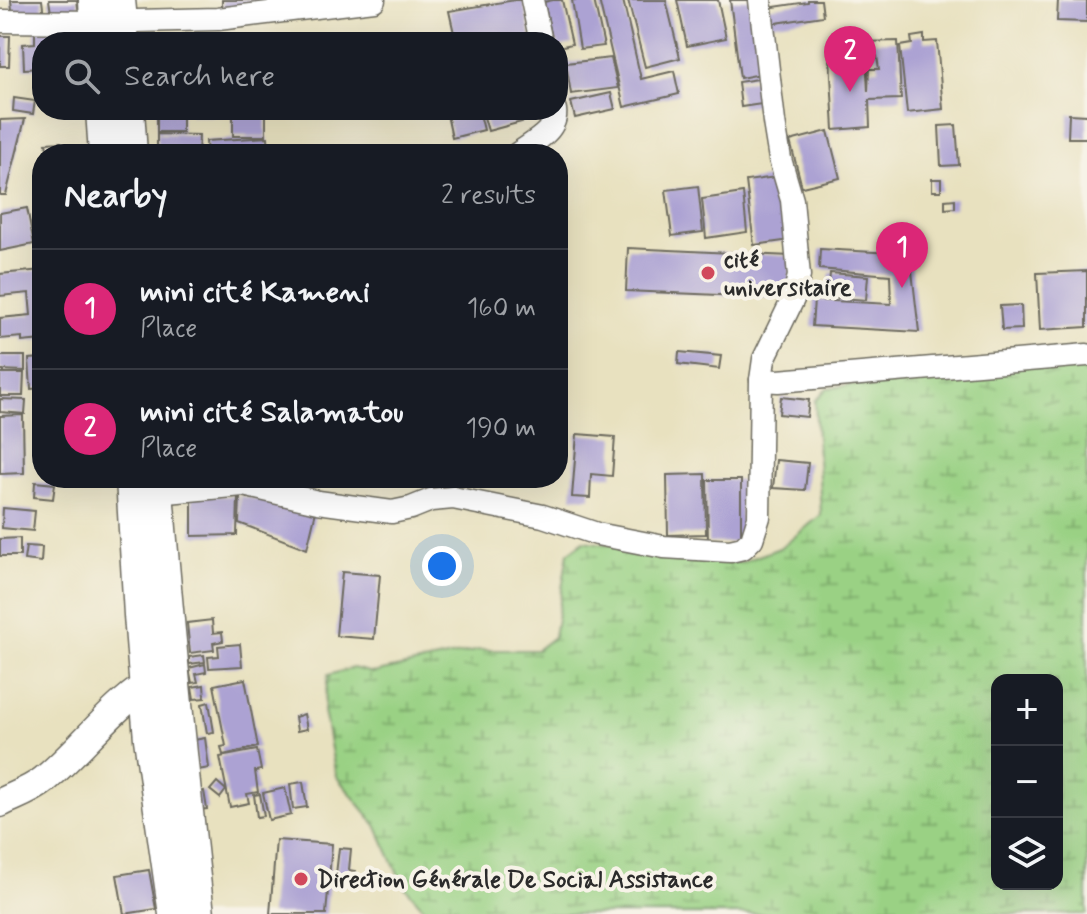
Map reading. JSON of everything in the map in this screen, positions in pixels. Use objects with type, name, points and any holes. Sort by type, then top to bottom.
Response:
[{"type":"main road","points":[[103,120],[104,144]]},
{"type":"main road","points":[[129,120],[130,144]]},
{"type":"main road","points":[[148,488],[158,677],[198,914]]},
{"type":"main road","points":[[158,677],[150,739],[175,914]]},
{"type":"street","points":[[0,21],[218,19],[374,0]]},
{"type":"street","points":[[532,0],[539,32]]},
{"type":"street","points":[[257,488],[329,504],[392,512],[431,500],[453,498],[543,516],[597,534],[664,547],[730,551],[743,548],[752,539],[759,517],[764,359],[793,299],[799,276],[792,200],[780,159],[774,122],[760,0]]},
{"type":"street","points":[[530,144],[556,120]]},
{"type":"street","points":[[761,380],[1087,355]]},
{"type":"street","points":[[0,803],[42,782],[112,711],[158,677]]},
{"type":"green space","points":[[1087,357],[1087,914],[429,914],[403,885],[376,825],[336,776],[324,711],[328,675],[353,668],[373,673],[479,650],[537,650],[554,637],[568,553],[584,541],[740,563],[782,547],[821,515],[815,401],[827,388]]},
{"type":"building","points":[[11,0],[42,0],[44,16],[13,19]]},
{"type":"building","points":[[49,0],[77,0],[79,14],[52,19]]},
{"type":"building","points":[[222,0],[263,0],[263,11],[222,13]]},
{"type":"building","points":[[523,0],[530,32],[454,32],[449,11]]},
{"type":"building","points":[[562,0],[572,44],[568,45],[568,32],[551,32],[544,2]]},
{"type":"building","points":[[572,0],[594,0],[604,46],[580,49]]},
{"type":"building","points":[[599,0],[623,0],[641,79],[674,71],[679,94],[624,107]]},
{"type":"building","points":[[628,0],[666,0],[680,58],[645,67]]},
{"type":"building","points":[[677,0],[718,0],[726,38],[687,46]]},
{"type":"building","points":[[730,0],[752,0],[761,74],[740,78]]},
{"type":"building","points":[[821,0],[823,16],[769,24],[767,8]]},
{"type":"building","points":[[1058,0],[1087,1],[1087,22],[1057,21]]},
{"type":"building","points":[[65,29],[65,32],[35,32]]},
{"type":"building","points":[[924,35],[924,42],[937,41],[943,109],[907,113],[900,46],[912,44],[911,37]]},
{"type":"building","points":[[0,36],[10,36],[9,66],[0,66]]},
{"type":"building","points":[[898,41],[901,99],[869,100],[870,127],[834,130],[830,57],[866,55],[863,42]],"holes":[[[877,56],[879,69],[869,69],[868,92],[866,58]]]},
{"type":"building","points":[[32,43],[32,69],[24,69],[23,44]]},
{"type":"building","points":[[611,58],[618,88],[571,94],[568,63]]},
{"type":"building","points":[[758,79],[762,104],[741,107],[738,82]]},
{"type":"building","points":[[611,93],[615,109],[575,118],[571,102]]},
{"type":"building","points":[[14,98],[32,101],[32,114],[13,111]]},
{"type":"building","points":[[1069,114],[1087,115],[1087,138],[1068,138]]},
{"type":"building","points":[[25,119],[6,195],[0,195],[0,120]]},
{"type":"building","points":[[157,120],[182,120],[182,132],[157,132]]},
{"type":"building","points":[[233,120],[266,120],[266,136],[233,136]]},
{"type":"building","points":[[448,120],[482,120],[484,130],[452,138]]},
{"type":"building","points":[[485,120],[525,120],[525,121],[488,131]]},
{"type":"building","points":[[956,125],[959,165],[941,166],[939,126]]},
{"type":"building","name":"cité universitaire","points":[[828,131],[840,178],[802,187],[790,141]]},
{"type":"building","points":[[157,134],[199,135],[199,144],[157,144]]},
{"type":"building","points":[[268,137],[268,144],[206,144],[206,141]]},
{"type":"building","points":[[784,176],[791,240],[754,245],[746,181]]},
{"type":"building","points":[[932,179],[941,179],[941,191],[932,191]]},
{"type":"building","points":[[698,186],[703,232],[672,236],[666,190]]},
{"type":"building","points":[[743,193],[747,232],[706,238],[702,199]]},
{"type":"building","points":[[955,199],[955,208],[945,209],[945,200]]},
{"type":"building","points":[[27,208],[32,244],[0,251],[0,213]]},
{"type":"building","name":"cité universitaire","points":[[628,248],[791,256],[789,298],[626,291]]},
{"type":"building","points":[[820,249],[910,254],[919,332],[812,326],[814,300],[891,304],[890,275],[819,269]]},
{"type":"building","points":[[32,271],[32,341],[22,342],[22,337],[0,339],[0,318],[31,315],[29,293],[0,296],[0,274]]},
{"type":"building","points":[[1087,271],[1087,327],[1040,330],[1037,273]]},
{"type":"building","points":[[830,273],[868,276],[866,300],[828,297]]},
{"type":"building","points":[[1021,305],[1022,329],[1002,330],[1000,306]]},
{"type":"building","points":[[679,352],[721,356],[719,369],[678,364]]},
{"type":"building","points":[[0,356],[25,356],[25,371],[0,370]]},
{"type":"building","points":[[29,359],[32,359],[31,389]]},
{"type":"building","points":[[0,373],[24,373],[23,396],[0,396]]},
{"type":"building","points":[[781,397],[809,400],[807,417],[779,414]]},
{"type":"building","points":[[0,399],[26,400],[25,414],[0,412]]},
{"type":"building","points":[[23,415],[24,473],[0,474],[0,416]]},
{"type":"building","points":[[577,434],[615,437],[612,476],[591,474],[590,498],[572,497]]},
{"type":"building","points":[[776,460],[808,463],[805,490],[773,488]]},
{"type":"building","points":[[705,474],[706,534],[668,535],[667,475]]},
{"type":"building","points":[[707,480],[741,480],[741,542],[708,543]]},
{"type":"building","points":[[35,488],[54,488],[53,499],[34,497]]},
{"type":"building","points":[[192,496],[238,496],[237,535],[192,536]]},
{"type":"building","points":[[240,496],[316,511],[307,549],[239,523]]},
{"type":"building","points":[[3,508],[35,511],[33,531],[2,528]]},
{"type":"building","points":[[20,538],[20,556],[0,556],[0,539]]},
{"type":"building","points":[[26,546],[42,547],[41,562],[24,560]]},
{"type":"building","points":[[342,572],[380,575],[374,639],[336,636]]},
{"type":"building","points":[[212,620],[213,633],[222,632],[223,641],[213,643],[214,650],[190,653],[187,623]]},
{"type":"building","points":[[240,644],[242,666],[209,668],[208,657],[219,656],[218,646]]},
{"type":"building","points":[[204,655],[205,662],[189,664],[189,657]]},
{"type":"building","points":[[205,664],[206,672],[196,674],[198,682],[192,683],[189,668]]},
{"type":"building","points":[[245,679],[258,747],[223,755],[221,747],[226,746],[214,685]]},
{"type":"building","points":[[204,685],[205,698],[194,699],[192,687]]},
{"type":"building","points":[[209,702],[214,732],[207,733],[202,704]]},
{"type":"building","points":[[304,714],[307,729],[297,731],[295,717]]},
{"type":"building","points":[[205,738],[209,768],[198,770],[194,740]]},
{"type":"building","points":[[257,750],[261,770],[255,771],[258,792],[247,794],[249,803],[230,807],[220,757]]},
{"type":"building","points":[[217,782],[226,790],[220,798],[210,790]]},
{"type":"building","points":[[303,782],[307,807],[293,809],[290,784]]},
{"type":"building","points":[[285,788],[291,815],[269,820],[263,793]]},
{"type":"building","points":[[204,791],[207,809],[197,810],[195,793]]},
{"type":"building","points":[[260,794],[264,816],[257,817],[254,795]]},
{"type":"building","name":"Direction Générale De Social Assistance","points":[[276,840],[332,844],[326,914],[270,914]]},
{"type":"building","points":[[339,848],[351,849],[349,870],[355,871],[354,880],[343,879],[342,884],[335,883]]},
{"type":"building","points":[[149,870],[156,909],[124,914],[117,875]]},
{"type":"place","name":"mini cité Salamatou","points":[[850,92]]},
{"type":"place","name":"cité universitaire","points":[[708,273]]},
{"type":"place","name":"mini cité Kameni","points":[[902,288]]},
{"type":"place","name":"Direction Générale De Social Assistance","points":[[301,879]]}]
